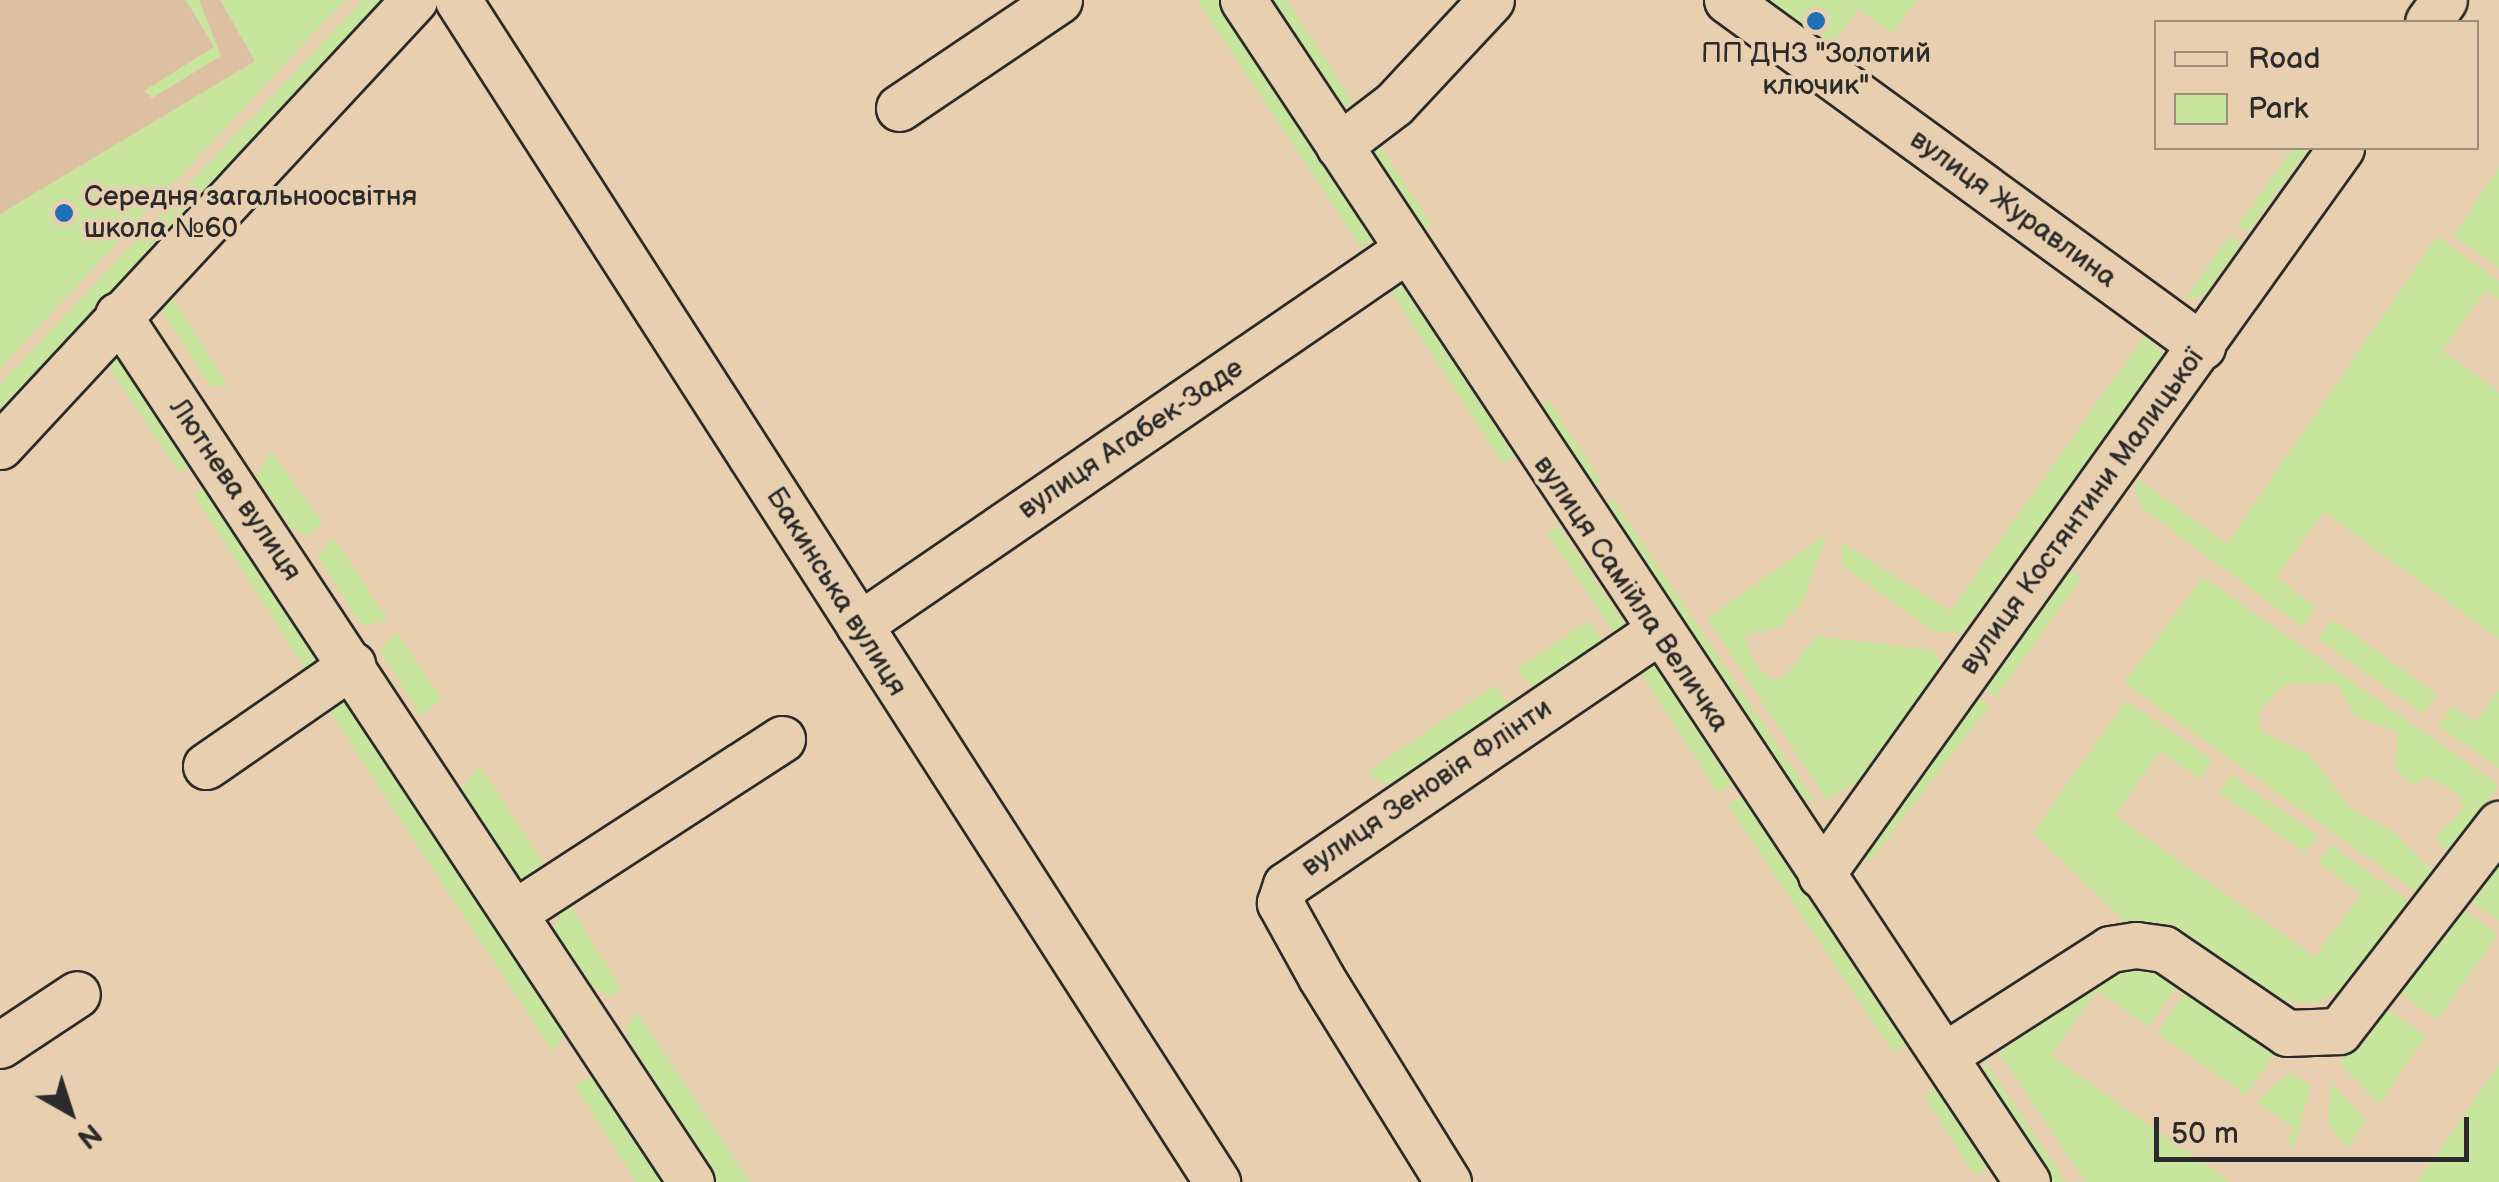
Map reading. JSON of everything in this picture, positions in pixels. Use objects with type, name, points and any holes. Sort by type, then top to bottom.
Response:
[{"type":"street","points":[[0,446],[414,0]]},
{"type":"street","name":"Бакинська вулиця","points":[[458,0],[1217,1182]]},
{"type":"street","points":[[898,108],[1059,0]]},
{"type":"street","name":"вулиця Самійла Величка","points":[[1244,0],[1403,252],[1656,634],[1945,1055],[2027,1182]]},
{"type":"street","points":[[1339,146],[1394,104],[1491,0]]},
{"type":"street","name":"вулиця Журавлина","points":[[1726,0],[2202,346]]},
{"type":"street","name":"вулиця Костянтини Малицької","points":[[1821,875],[2340,150]]},
{"type":"street","name":"вулиця Агабек-Заде","points":[[859,625],[1403,252]]},
{"type":"street","name":"Лютнева вулиця","points":[[118,315],[516,911],[691,1182]]},
{"type":"street","name":"вулиця Зеновія Флінти","points":[[1448,1182],[1330,994],[1280,903],[1286,884],[1656,634]]},
{"type":"street","points":[[206,766],[352,665]]},
{"type":"street","points":[[516,911],[782,739]]},
{"type":"street","points":[[1945,1055],[2110,949],[2136,944],[2164,950],[2287,1033],[2339,1031],[2499,824]]},
{"type":"street","points":[[0,1045],[77,994]]},
{"type":"shaded area","name":"Середня загальноосвітня школа №60","points":[[0,0],[321,0],[0,353]]},
{"type":"green space","points":[[186,0],[199,0],[221,56],[152,98],[144,91],[214,47]]},
{"type":"green space","points":[[220,0],[345,0],[0,368],[0,214],[255,61]]},
{"type":"green space","points":[[363,0],[395,0],[0,418],[0,384]]},
{"type":"green space","points":[[1197,0],[1218,0],[1375,238],[1361,248]]},
{"type":"green space","points":[[1269,0],[1287,0],[1357,109],[1339,103]]},
{"type":"green space","name":"ПП ДНЗ \"Золотий ключик\"","points":[[1753,0],[1917,0],[1892,33],[1858,9],[1826,53]]},
{"type":"green space","points":[[1379,145],[1432,225],[1419,233],[1372,157]]},
{"type":"green space","points":[[2292,150],[2308,150],[2248,232],[2238,225]]},
{"type":"green space","points":[[2499,168],[2499,268],[2453,236]]},
{"type":"green space","points":[[2230,235],[2241,244],[2203,297],[2186,298]]},
{"type":"green space","points":[[2437,236],[2499,281],[2499,299],[2486,290],[2442,351],[2499,392],[2499,639],[2324,512],[2276,577],[2315,607],[2302,627],[2143,509],[2134,489],[2139,480],[2227,544]]},
{"type":"green space","points":[[1402,285],[1515,456],[1503,464],[1391,292]]},
{"type":"green space","points":[[168,291],[229,387],[209,385],[158,304]]},
{"type":"green space","points":[[2145,335],[2166,359],[1962,633],[1933,631],[1843,566],[1841,542],[1950,611]]},
{"type":"green space","points":[[125,351],[200,459],[180,473],[102,357]]},
{"type":"green space","points":[[1548,399],[1602,483],[1588,490],[1537,412]]},
{"type":"green space","points":[[271,451],[323,524],[308,536],[291,528],[256,477]]},
{"type":"green space","points":[[209,486],[318,657],[308,673],[194,495]]},
{"type":"green space","points":[[1613,499],[1817,804],[1788,791],[1599,506]]},
{"type":"green space","points":[[1557,525],[1624,624],[1618,638],[1547,533]]},
{"type":"green space","points":[[1827,534],[1802,603],[1779,627],[1744,636],[1756,666],[1773,680],[1785,676],[1817,636],[1934,650],[1941,667],[1858,780],[1827,800],[1707,618]]},
{"type":"green space","points":[[333,538],[388,620],[361,626],[318,556]]},
{"type":"green space","points":[[2066,569],[2082,578],[1996,697],[1982,687]]},
{"type":"green space","points":[[2203,577],[2499,785],[2450,855],[2435,837],[2463,809],[2460,796],[2427,776],[2413,786],[2395,769],[2398,732],[2354,716],[2337,683],[2286,684],[2258,712],[2262,732],[2310,755],[2351,809],[2394,832],[2431,870],[2438,879],[2427,900],[2124,683]]},
{"type":"green space","points":[[2333,619],[2437,695],[2423,714],[2319,639]]},
{"type":"green space","points":[[1589,620],[1605,647],[1533,686],[1526,681],[1517,669]]},
{"type":"green space","points":[[396,632],[442,699],[420,715],[380,651]]},
{"type":"green space","points":[[1643,664],[1658,669],[1732,784],[1718,793],[1638,669]]},
{"type":"green space","points":[[1495,685],[1510,707],[1401,780],[1385,784],[1367,772]]},
{"type":"green space","points":[[2499,690],[2499,768],[2438,726],[2452,706],[2476,722]]},
{"type":"green space","points":[[1975,695],[1990,705],[1870,861],[1862,853]]},
{"type":"green space","points":[[343,698],[570,1030],[552,1051],[325,704]]},
{"type":"green space","points":[[2126,700],[2212,760],[2200,779],[2160,751],[2115,816],[2315,957],[2361,893],[2319,863],[2331,845],[2420,909],[2350,986],[2316,1003],[2283,1001],[2174,925],[2128,924],[2033,833]]},
{"type":"green space","points":[[480,766],[549,872],[523,882],[457,793]]},
{"type":"green space","points":[[2231,775],[2318,836],[2305,853],[2219,792]]},
{"type":"green space","points":[[1743,795],[1908,1043],[1893,1052],[1728,805]]},
{"type":"green space","points":[[2499,852],[2499,921],[2466,898]]},
{"type":"green space","points":[[567,900],[621,989],[611,996],[591,988],[552,931]]},
{"type":"green space","points":[[2460,908],[2498,934],[2437,1020],[2400,993]]},
{"type":"green space","points":[[2146,962],[2179,982],[2149,1027],[2097,991],[2051,1056],[2230,1182],[2085,1182],[1999,1053],[2112,966]]},
{"type":"green space","points":[[2188,989],[2276,1051],[2246,1095],[2157,1033]]},
{"type":"green space","points":[[2388,1010],[2426,1036],[2379,1104],[2339,1063]]},
{"type":"green space","points":[[637,1013],[750,1182],[714,1182],[630,1040],[625,1028]]},
{"type":"green space","points":[[1984,1060],[2066,1182],[2047,1182],[1983,1084]]},
{"type":"green space","points":[[2499,1065],[2499,1182],[2417,1182]]},
{"type":"green space","points":[[2289,1072],[2311,1086],[2294,1147],[2286,1142],[2295,1129],[2257,1102]]},
{"type":"green space","points":[[598,1074],[673,1182],[637,1182],[574,1085]]},
{"type":"green space","points":[[2331,1083],[2366,1121],[2347,1148],[2328,1124]]},
{"type":"green space","points":[[1939,1086],[1990,1166],[1975,1176],[1924,1095]]},
{"type":"place","name":"ПП ДНЗ \"Золотий ключик\"","points":[[1816,21]]},
{"type":"place","name":"Середня загальноосвітня школа №60","points":[[64,213]]}]
